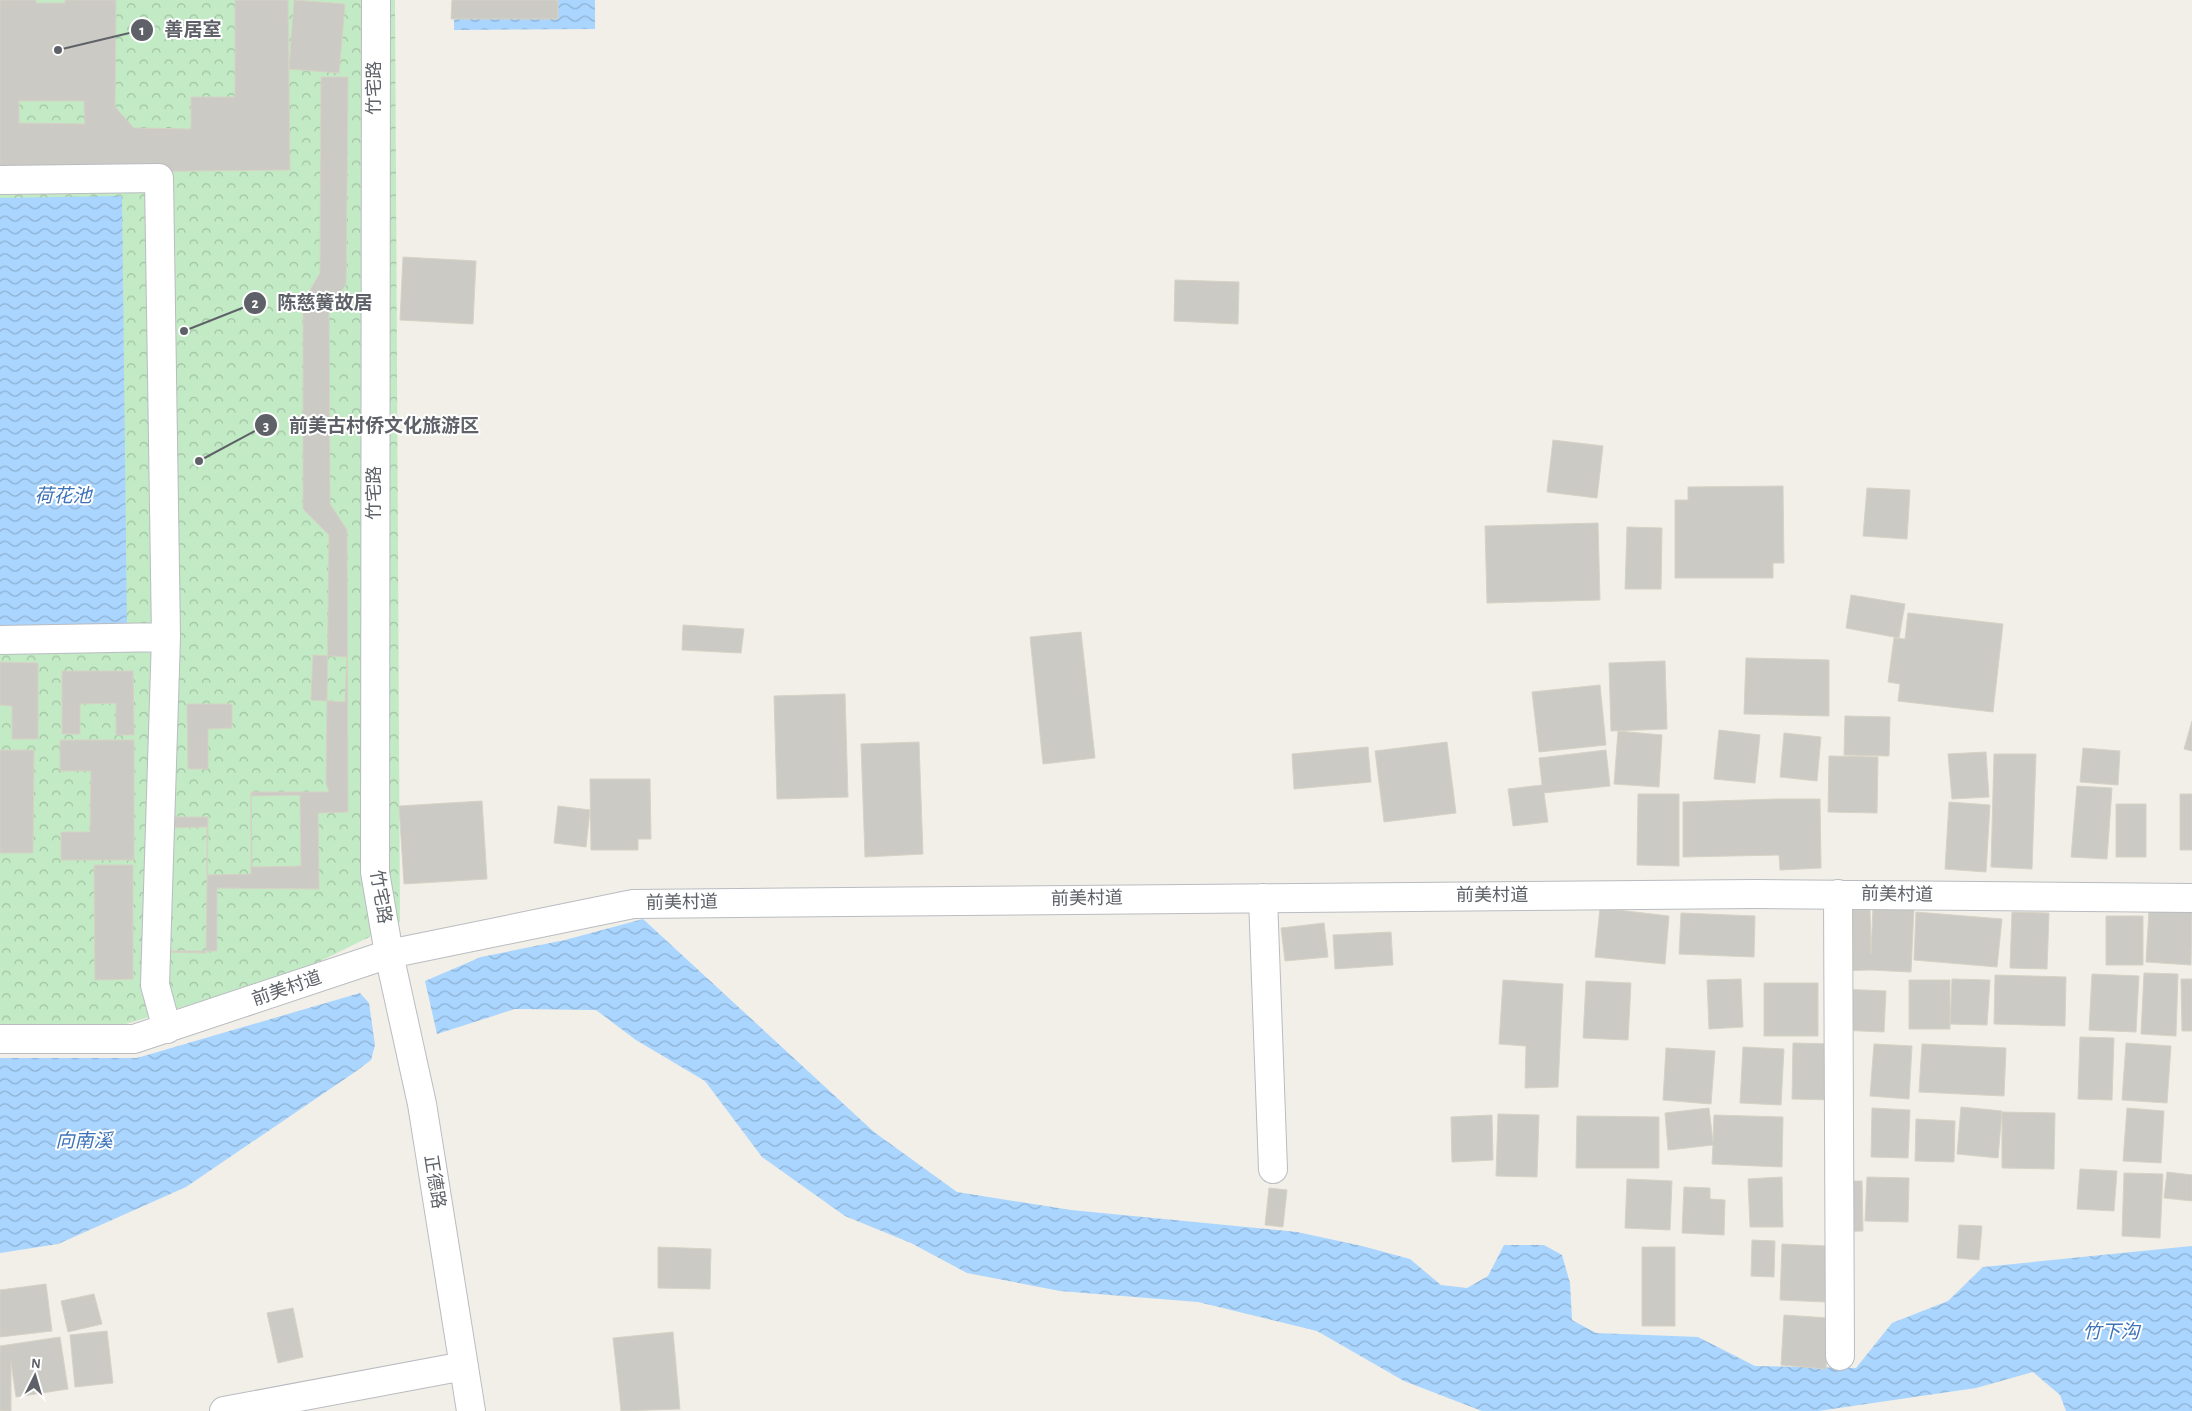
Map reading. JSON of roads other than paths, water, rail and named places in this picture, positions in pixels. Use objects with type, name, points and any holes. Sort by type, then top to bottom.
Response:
[{"type":"street","name":"竹宅路","points":[[376,0],[374,872],[389,954]]},
{"type":"street","points":[[0,180],[159,178],[166,637],[155,986],[167,1029]]},
{"type":"street","points":[[0,640],[166,637]]},
{"type":"street","name":"前美村道","points":[[0,1038],[134,1039],[389,954],[634,904],[1838,894],[2192,898]]},
{"type":"street","points":[[1838,894],[1840,1356]]},
{"type":"street","points":[[1263,898],[1273,1169]]},
{"type":"street","name":"正德路","points":[[389,954],[422,1104],[471,1411]]},
{"type":"street","points":[[224,1411],[464,1366]]},
{"type":"water","points":[[454,0],[595,0],[595,29],[454,30]]},
{"type":"water","name":"荷花池","points":[[122,196],[127,629],[0,631],[0,198]]},
{"type":"water","name":"竹下沟","points":[[643,919],[874,1132],[957,1192],[1071,1210],[1297,1232],[1410,1259],[1441,1285],[1467,1288],[1488,1276],[1504,1245],[1544,1245],[1562,1255],[1570,1283],[1572,1320],[1596,1333],[1698,1337],[1755,1366],[1856,1368],[1892,1323],[1948,1301],[1983,1267],[2192,1246],[2192,1411],[2066,1411],[2060,1395],[2033,1372],[1976,1388],[1818,1411],[1482,1411],[1404,1381],[1317,1331],[1198,1302],[1060,1291],[967,1273],[911,1243],[845,1216],[762,1157],[705,1081],[636,1040],[596,1010],[515,1009],[437,1034],[425,981],[481,957],[565,940]]},
{"type":"water","name":"向南溪","points":[[360,993],[369,1003],[375,1045],[371,1060],[355,1072],[186,1187],[58,1244],[0,1253],[0,1058],[137,1058]]},
{"type":"place","name":"善居室","points":[[58,50]]},
{"type":"place","name":"陈慈簧故居","points":[[184,331]]},
{"type":"place","name":"前美古村侨文化旅游区","points":[[199,461]]}]
